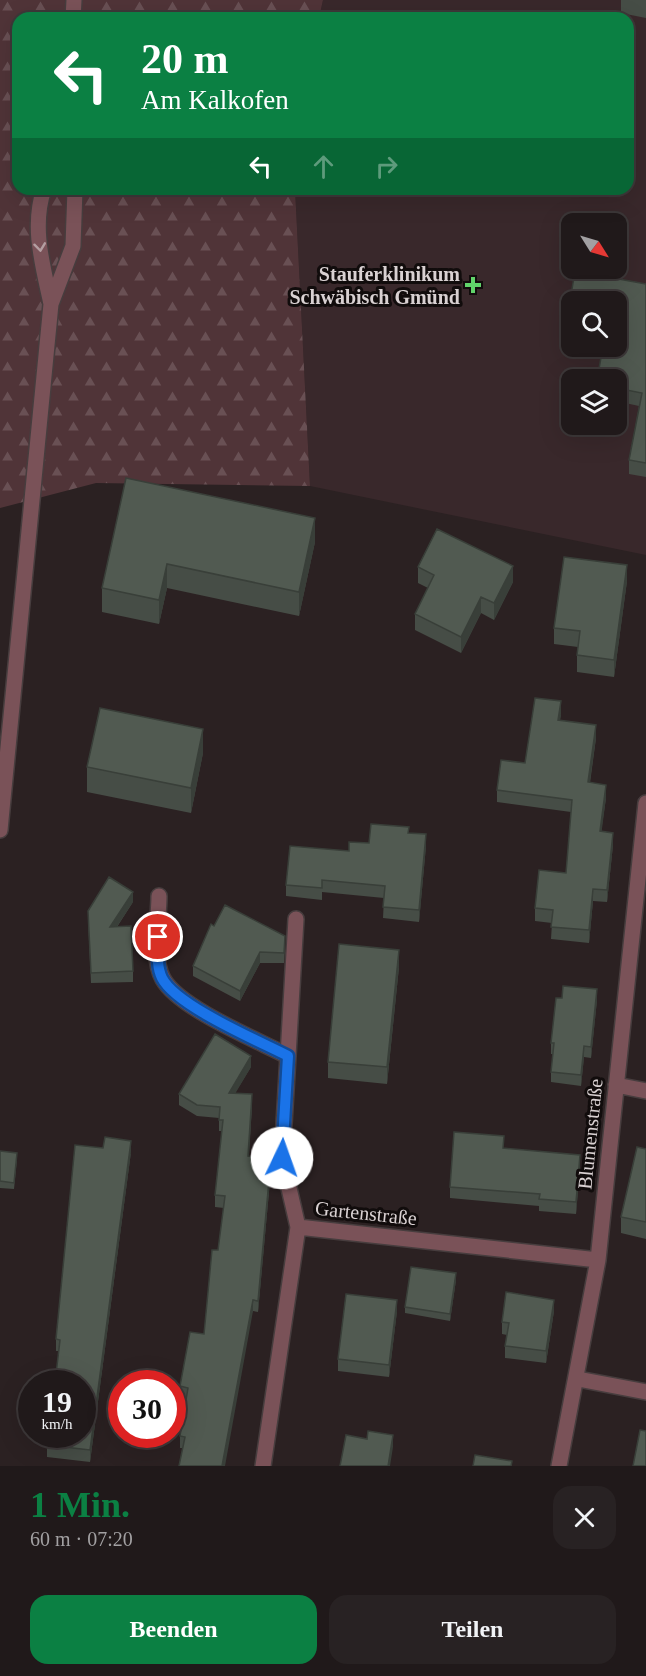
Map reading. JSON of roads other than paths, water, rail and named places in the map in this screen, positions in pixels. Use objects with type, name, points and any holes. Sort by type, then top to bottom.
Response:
[{"type":"street","points":[[43,195],[38,218],[39,244],[51,304]]},
{"type":"street","points":[[0,830],[51,304],[73,246],[75,195]]},
{"type":"street","name":"Blumenstraße","points":[[560,1466],[598,1260],[646,803]]},
{"type":"street","points":[[159,896],[158,957],[162,978],[176,995],[288,1056]]},
{"type":"street","points":[[296,919],[282,1158],[298,1227]]},
{"type":"street","points":[[616,1085],[646,1091]]},
{"type":"street","name":"Gartenstraße","points":[[263,1466],[298,1227],[598,1260]]},
{"type":"street","points":[[578,1378],[646,1392]]},
{"type":"place","name":"Stauferklinikum Schwäbisch Gmünd","points":[[473,285]]}]
